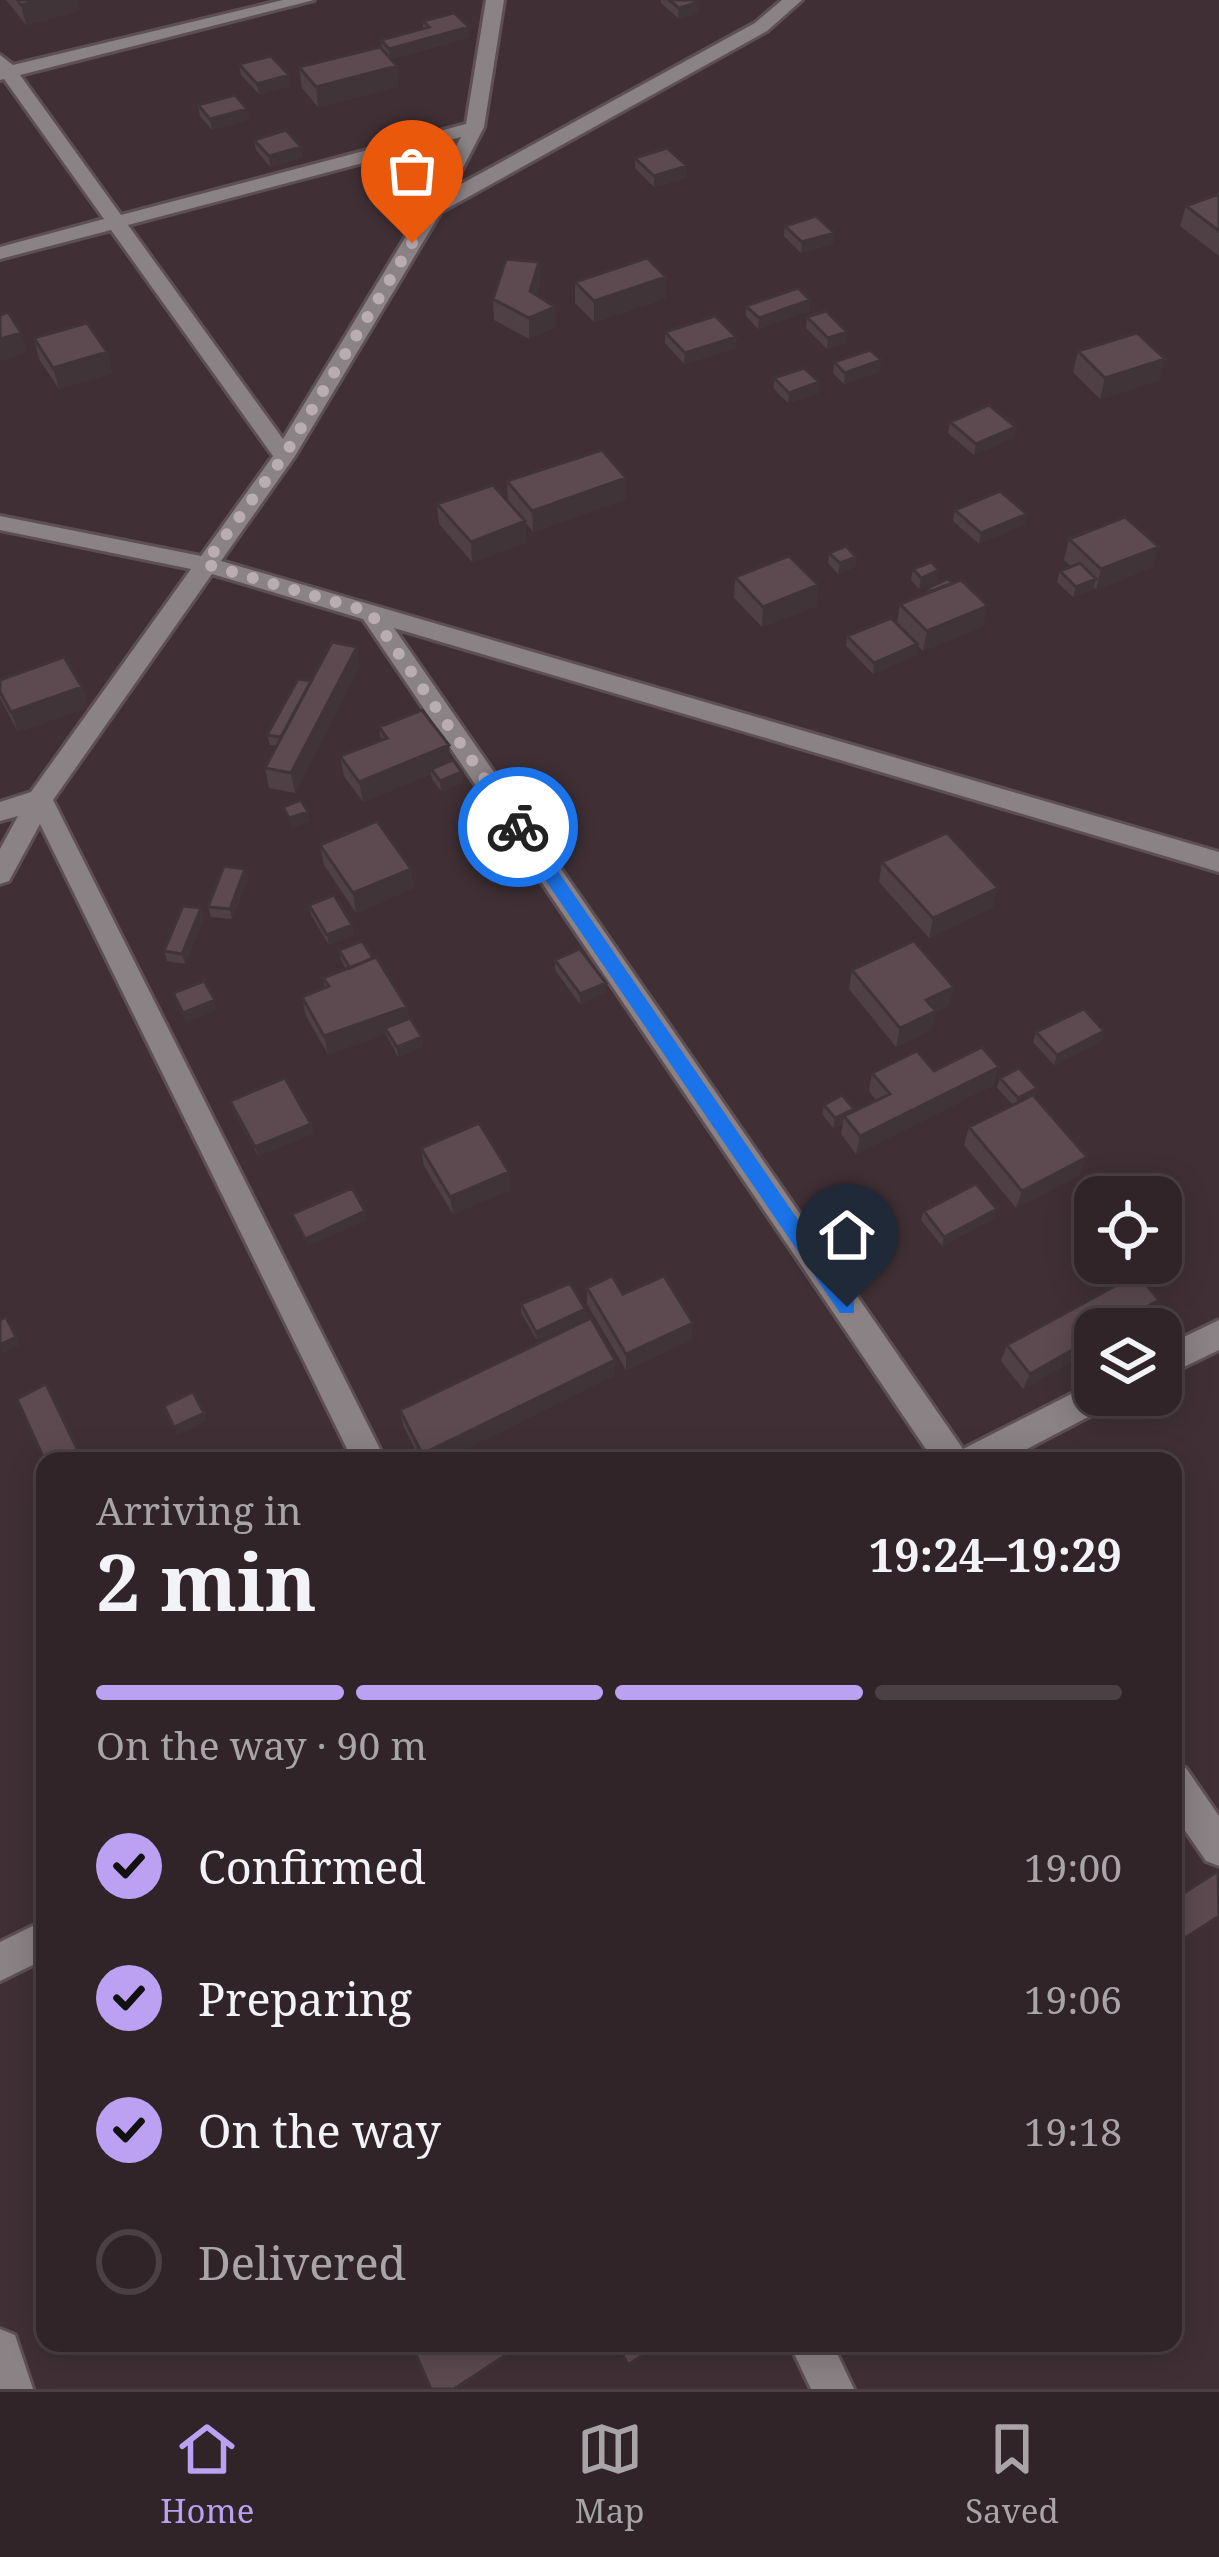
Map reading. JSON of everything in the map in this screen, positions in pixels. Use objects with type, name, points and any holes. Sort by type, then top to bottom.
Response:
[{"type":"street","points":[[284,456],[3,69],[305,0]]},
{"type":"street","points":[[0,874],[40,799],[284,456],[433,208],[475,127],[495,0]]},
{"type":"street","points":[[433,208],[760,27],[793,0]]},
{"type":"street","points":[[0,253],[475,127]]},
{"type":"street","points":[[0,523],[205,564],[1219,862]]},
{"type":"street","points":[[370,612],[947,1452]]},
{"type":"street","points":[[0,812],[40,799]]},
{"type":"street","points":[[40,799],[366,1452]]},
{"type":"street","points":[[1182,1353],[1219,1334]]},
{"type":"street","points":[[989,1452],[1074,1408]]},
{"type":"street","points":[[1182,1794],[1219,1848]]},
{"type":"street","points":[[0,1962],[36,1944]]},
{"type":"street","points":[[0,2350],[12,2389]]},
{"type":"street","points":[[814,2352],[833,2389]]},
{"type":"building","points":[[669,0],[697,0],[699,2],[679,8]]},
{"type":"building","points":[[454,13],[469,27],[389,49],[381,40],[429,27],[423,21]]},
{"type":"building","points":[[380,47],[397,66],[316,87],[299,67]]},
{"type":"building","points":[[271,56],[289,75],[257,84],[239,64]]},
{"type":"building","points":[[235,95],[247,109],[210,119],[198,105]]},
{"type":"building","points":[[286,130],[301,147],[269,156],[254,140]]},
{"type":"building","points":[[667,148],[687,166],[654,176],[635,158]]},
{"type":"building","points":[[1219,194],[1219,231],[1186,206]]},
{"type":"building","points":[[816,216],[834,233],[802,242],[785,226]]},
{"type":"building","points":[[647,258],[666,277],[594,301],[575,282]]},
{"type":"building","points":[[506,259],[539,262],[530,291],[555,307],[529,318],[493,299]]},
{"type":"building","points":[[798,288],[810,300],[759,318],[746,306]]},
{"type":"building","points":[[826,311],[847,332],[828,338],[807,317]]},
{"type":"building","points":[[8,312],[21,333],[0,339],[0,315]]},
{"type":"building","points":[[715,316],[736,337],[685,353],[665,332]]},
{"type":"building","points":[[87,323],[107,352],[53,368],[34,338]]},
{"type":"building","points":[[1137,333],[1165,359],[1105,378],[1078,351]]},
{"type":"building","points":[[870,350],[881,360],[845,373],[834,362]]},
{"type":"building","points":[[804,368],[819,382],[789,393],[774,378]]},
{"type":"building","points":[[989,405],[1016,427],[976,444],[950,422]]},
{"type":"building","points":[[602,450],[626,478],[532,511],[507,481]]},
{"type":"building","points":[[493,485],[525,521],[471,542],[437,504]]},
{"type":"building","points":[[1000,491],[1027,514],[981,533],[955,510]]},
{"type":"building","points":[[1125,517],[1159,547],[1101,569],[1069,539]]},
{"type":"building","points":[[846,546],[856,557],[840,563],[829,553]]},
{"type":"building","points":[[789,556],[818,585],[763,607],[735,577]]},
{"type":"building","points":[[931,562],[939,570],[921,578],[913,569]]},
{"type":"building","points":[[1080,563],[1096,579],[1076,587],[1060,571]]},
{"type":"building","points":[[948,579],[952,583],[932,591],[928,588]]},
{"type":"building","points":[[961,580],[988,606],[927,631],[900,604]]},
{"type":"building","points":[[891,618],[917,644],[874,663],[847,636]]},
{"type":"building","points":[[332,642],[357,647],[291,773],[265,768]]},
{"type":"building","points":[[64,657],[82,687],[11,712],[0,692],[0,680]]},
{"type":"building","points":[[298,679],[311,681],[281,737],[267,735]]},
{"type":"building","points":[[422,710],[449,745],[359,782],[340,756],[387,738],[379,727]]},
{"type":"building","points":[[453,760],[462,772],[440,781],[431,769]]},
{"type":"building","points":[[301,800],[308,812],[289,818],[283,807]]},
{"type":"building","points":[[377,821],[411,869],[353,893],[320,845]]},
{"type":"building","points":[[947,833],[998,888],[933,918],[882,862]]},
{"type":"building","points":[[224,866],[245,869],[230,909],[208,907]]},
{"type":"building","points":[[334,895],[352,925],[327,935],[309,905]]},
{"type":"building","points":[[183,906],[201,908],[182,954],[164,951]]},
{"type":"building","points":[[362,941],[373,958],[350,968],[339,950]]},
{"type":"building","points":[[914,941],[954,987],[926,1000],[936,1011],[900,1028],[852,970]]},
{"type":"building","points":[[580,949],[606,983],[580,994],[555,960]]},
{"type":"building","points":[[376,957],[407,1007],[324,1036],[302,997],[329,986],[323,978]]},
{"type":"building","points":[[204,981],[215,1000],[183,1013],[173,993]]},
{"type":"building","points":[[1084,1009],[1104,1031],[1057,1055],[1036,1032]]},
{"type":"building","points":[[410,1018],[422,1037],[397,1047],[385,1028]]},
{"type":"building","points":[[982,1047],[999,1067],[860,1136],[844,1116],[890,1094],[872,1073],[917,1051],[934,1071]]},
{"type":"building","points":[[1019,1068],[1037,1088],[1018,1098],[1000,1078]]},
{"type":"building","points":[[285,1078],[311,1124],[255,1147],[230,1101]]},
{"type":"building","points":[[842,1095],[854,1109],[835,1118],[824,1105]]},
{"type":"building","points":[[1033,1095],[1087,1157],[1022,1191],[969,1127]]},
{"type":"building","points":[[479,1123],[509,1172],[450,1197],[421,1148]]},
{"type":"building","points":[[976,1184],[997,1209],[944,1237],[924,1211]]},
{"type":"building","points":[[352,1188],[365,1211],[305,1239],[292,1214]]},
{"type":"building","points":[[612,1276],[623,1294],[664,1276],[693,1323],[626,1354],[587,1288]]},
{"type":"building","points":[[570,1283],[585,1309],[536,1332],[521,1304]]},
{"type":"building","points":[[1119,1284],[1145,1284],[1159,1300],[1145,1308],[1075,1308]]},
{"type":"building","points":[[1074,1308],[1074,1349],[1030,1374],[1007,1345]]},
{"type":"building","points":[[6,1317],[16,1337],[0,1345],[0,1320]]},
{"type":"building","points":[[591,1318],[615,1360],[426,1452],[421,1452],[400,1410]]},
{"type":"building","points":[[46,1384],[79,1452],[41,1452],[17,1399]]},
{"type":"building","points":[[193,1392],[204,1413],[174,1427],[164,1406]]},
{"type":"building","points":[[1218,1871],[1219,1916],[1182,1940],[1182,1894]]},
{"type":"building","points":[[415,2352],[510,2352],[454,2389],[431,2389]]},
{"type":"building","points":[[622,2352],[647,2352],[628,2365]]},
{"type":"way so far","points":[[412,243],[284,456],[205,564],[370,612],[518,827]]},
{"type":"route","points":[[518,827],[847,1307]]}]
